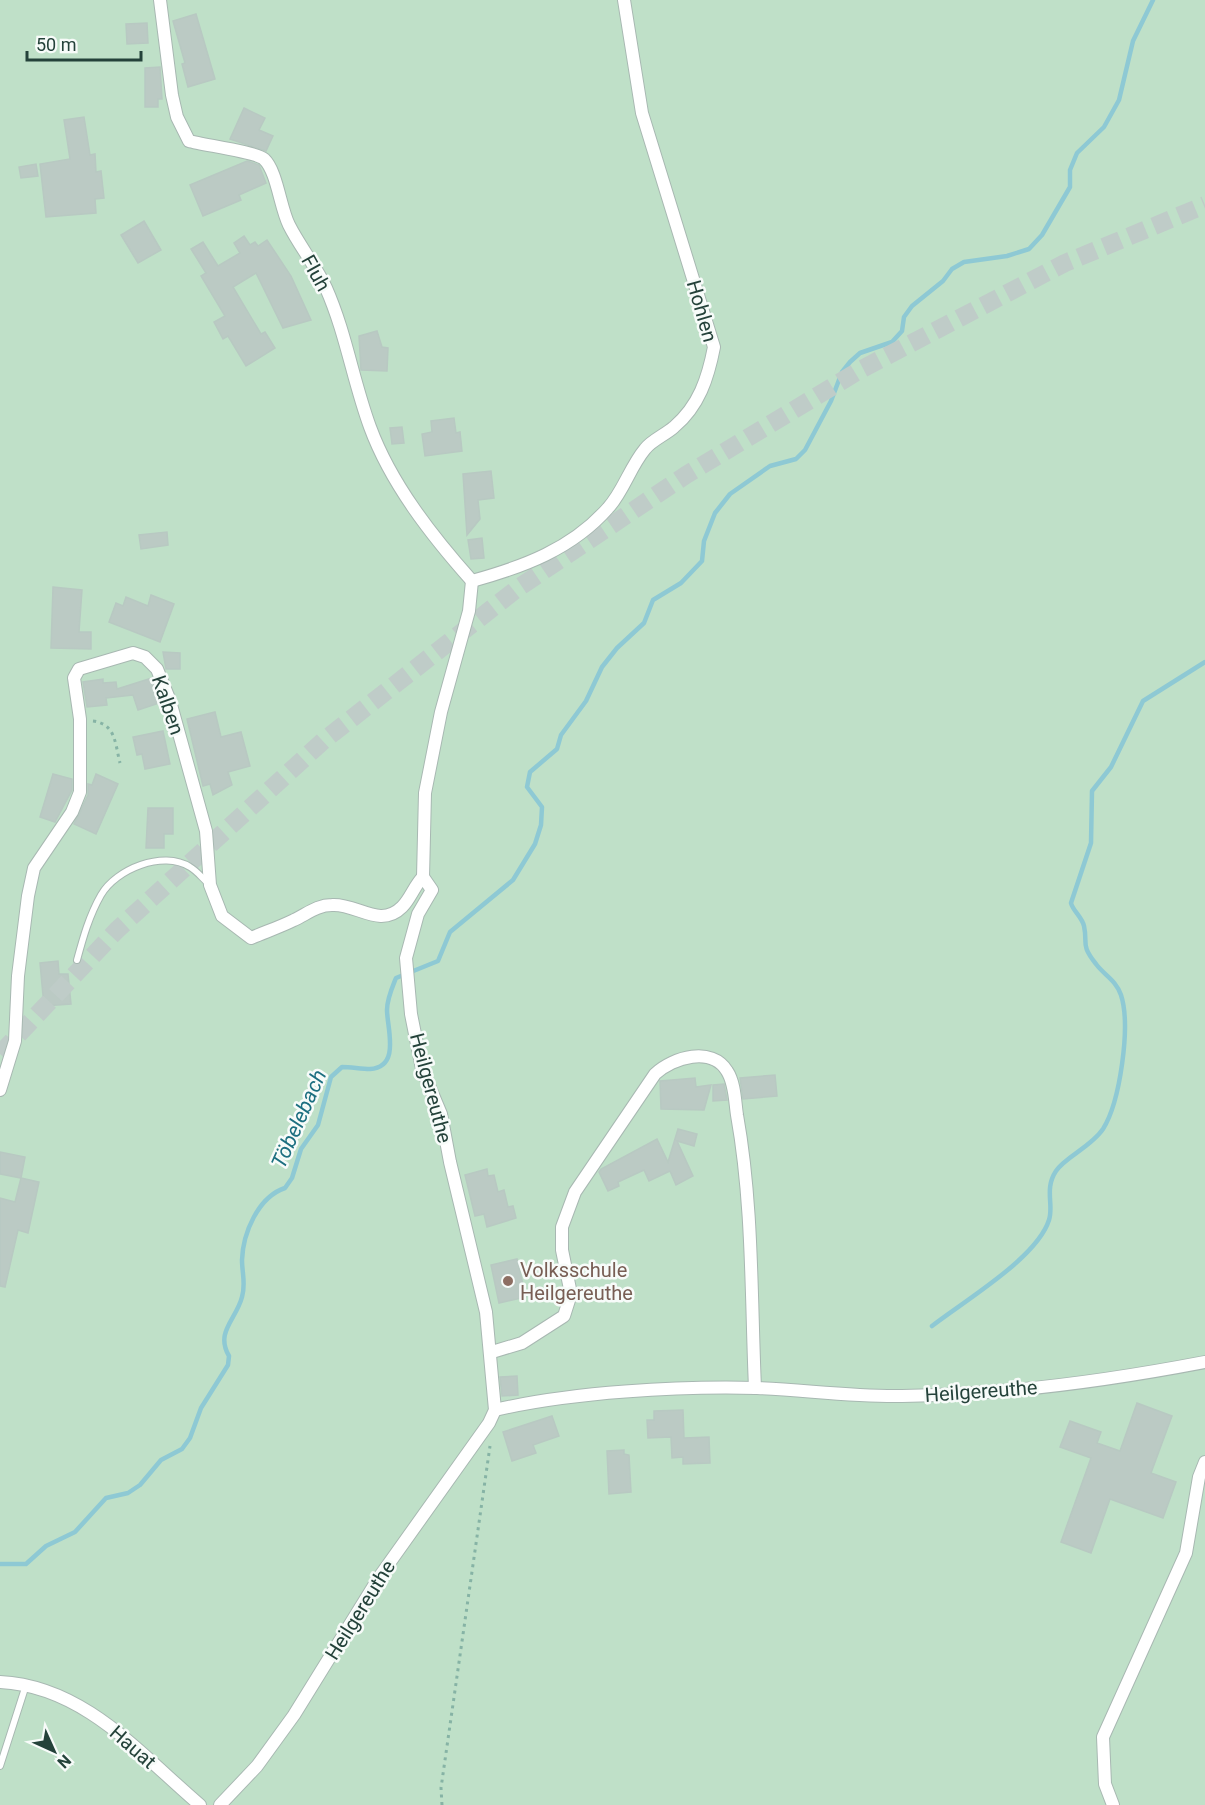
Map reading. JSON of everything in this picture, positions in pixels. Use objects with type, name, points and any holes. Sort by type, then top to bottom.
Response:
[{"type":"street","name":"Fluh","points":[[160,0],[172,95],[177,117],[189,141],[262,156],[271,167],[278,199],[290,226],[326,286],[343,332],[370,427],[386,460],[426,525],[472,582]]},
{"type":"street","name":"Hohlen","points":[[472,582],[519,568],[553,552],[590,526],[610,507],[646,448],[673,428],[693,409],[709,372],[714,347],[642,113],[624,0]]},
{"type":"street","name":"Heilgereuthe","points":[[220,1805],[257,1766],[294,1715],[380,1576],[489,1423],[495,1410],[492,1352],[486,1312],[450,1162],[441,1114],[422,1069],[405,958],[418,914],[432,890],[423,876],[425,792],[441,712],[469,611],[472,582]]},
{"type":"street","name":"Kalben","points":[[0,1090],[15,1041],[18,976],[28,896],[34,868],[72,812],[80,792],[80,719],[74,678],[79,669],[134,653],[145,657],[157,669],[170,701],[206,831],[210,885],[222,916],[251,938],[318,907],[334,904],[369,916],[390,914],[403,906],[414,886],[423,876]]},
{"type":"street","points":[[492,1352],[522,1343],[564,1316],[571,1294],[562,1250],[562,1227],[575,1192],[656,1074],[664,1066],[684,1058],[705,1056],[715,1059],[727,1071],[743,1141],[755,1388]]},
{"type":"street","name":"Heilgereuthe","points":[[495,1410],[519,1405],[633,1392],[755,1388],[902,1396],[1032,1388],[1205,1362]]},
{"type":"street","points":[[1113,1805],[1105,1784],[1103,1737],[1186,1553],[1199,1477],[1205,1462]]},
{"type":"street","name":"Hauat","points":[[0,1682],[27,1684],[61,1695],[92,1712],[200,1805]]},
{"type":"lane","points":[[76,960],[87,925],[102,894],[113,881],[126,873],[153,861],[175,861],[190,867],[210,885]]},
{"type":"lane","points":[[0,1766],[27,1684]]},
{"type":"path","points":[[80,719],[103,723],[112,730],[120,763]]},
{"type":"path","points":[[442,1805],[441,1788],[491,1437],[489,1423]]},
{"type":"green space","points":[[0,0],[1205,0],[1205,1805],[0,1805]]},
{"type":"building","points":[[196,14],[215,79],[188,87],[182,64],[185,63],[173,21]]},
{"type":"building","points":[[147,23],[148,43],[127,44],[126,24]]},
{"type":"building","points":[[160,67],[162,99],[158,99],[158,107],[145,107],[145,68]]},
{"type":"building","points":[[244,108],[265,118],[259,130],[273,136],[266,151],[230,139]]},
{"type":"building","points":[[84,117],[90,155],[95,154],[96,172],[101,171],[104,198],[95,199],[96,213],[46,217],[40,164],[70,159],[64,120]]},
{"type":"building","points":[[247,161],[259,165],[266,183],[239,195],[241,200],[203,216],[190,185]]},
{"type":"building","points":[[36,164],[38,176],[21,178],[19,167]]},
{"type":"building","points":[[144,221],[161,250],[138,263],[121,235]]},
{"type":"building","points":[[244,236],[250,245],[255,242],[258,246],[267,240],[291,276],[311,320],[283,328],[256,273],[233,287],[261,334],[265,332],[275,348],[246,366],[228,336],[223,339],[214,322],[225,316],[201,276],[206,273],[191,249],[203,242],[218,266],[240,253],[234,243]]},
{"type":"building","points":[[377,331],[382,347],[388,348],[387,371],[361,370],[359,336]]},
{"type":"building","points":[[454,418],[456,433],[460,432],[462,451],[425,456],[422,434],[432,432],[431,421]]},
{"type":"building","points":[[402,427],[404,443],[392,444],[390,428]]},
{"type":"building","points":[[491,471],[494,498],[478,500],[480,519],[467,535],[463,474]]},
{"type":"building","points":[[167,532],[168,545],[141,549],[139,535]]},
{"type":"building","points":[[482,538],[484,558],[471,559],[468,540]]},
{"type":"building","points":[[53,587],[82,590],[79,632],[91,632],[91,649],[51,648]]},
{"type":"building","points":[[151,595],[174,604],[160,642],[109,622],[116,603],[123,606],[126,597],[148,606]]},
{"type":"building","points":[[163,652],[180,653],[180,669],[166,669]]},
{"type":"building","points":[[152,678],[162,702],[138,710],[133,695],[106,698],[107,705],[87,707],[83,682],[103,679],[103,683],[116,682],[117,689]]},
{"type":"building","points":[[215,712],[221,737],[241,732],[250,766],[228,772],[232,785],[213,795],[210,784],[203,786],[187,719]]},
{"type":"building","points":[[163,731],[170,764],[145,769],[142,754],[137,755],[133,737]]},
{"type":"building","points":[[53,774],[72,779],[72,790],[55,822],[40,817]]},
{"type":"building","points":[[96,774],[118,784],[96,834],[74,824],[88,795],[88,784],[92,785]]},
{"type":"building","points":[[148,808],[173,808],[173,834],[164,834],[164,848],[146,848]]},
{"type":"building","points":[[58,961],[59,974],[68,974],[71,1004],[44,1006],[40,963]]},
{"type":"building","points":[[775,1075],[777,1096],[743,1099],[740,1078]]},
{"type":"building","points":[[695,1078],[696,1087],[711,1085],[704,1110],[661,1109],[660,1081]]},
{"type":"building","points":[[724,1084],[727,1100],[713,1101],[713,1085]]},
{"type":"building","points":[[678,1129],[697,1134],[694,1146],[677,1141],[693,1176],[676,1185],[670,1171],[649,1181],[644,1170],[618,1182],[619,1186],[608,1191],[599,1172],[601,1169],[657,1139],[668,1162]]},
{"type":"building","points":[[0,1152],[25,1157],[21,1178],[0,1174]]},
{"type":"building","points":[[487,1169],[488,1176],[494,1175],[498,1192],[504,1190],[508,1207],[513,1206],[516,1218],[487,1227],[484,1214],[475,1216],[465,1175]]},
{"type":"building","points":[[21,1178],[39,1182],[28,1233],[18,1230],[5,1287],[0,1286],[0,1198],[15,1202]]},
{"type":"building","name":"Volksschule Heilgereuthe","points":[[517,1259],[526,1297],[499,1303],[491,1265]]},
{"type":"building","points":[[517,1376],[518,1395],[502,1396],[500,1377]]},
{"type":"building","points":[[1137,1403],[1172,1416],[1151,1473],[1176,1482],[1163,1518],[1110,1499],[1091,1553],[1061,1542],[1091,1458],[1060,1447],[1070,1421],[1101,1432],[1097,1443],[1120,1451]]},
{"type":"building","points":[[683,1410],[684,1438],[709,1437],[710,1463],[683,1464],[683,1457],[672,1458],[671,1437],[648,1438],[647,1420],[654,1420],[654,1411]]},
{"type":"building","points":[[552,1416],[559,1436],[533,1445],[536,1453],[512,1461],[503,1432]]},
{"type":"building","points":[[624,1450],[624,1454],[629,1455],[631,1492],[609,1494],[607,1451]]},
{"type":"waterway","name":"Töbelebach","points":[[0,1564],[26,1564],[46,1546],[75,1532],[106,1498],[128,1493],[140,1485],[161,1460],[182,1449],[190,1438],[201,1408],[228,1365],[229,1356],[225,1348],[225,1333],[242,1297],[244,1288],[243,1250],[254,1217],[267,1199],[285,1188],[292,1178],[301,1149],[318,1125],[331,1077],[342,1067],[370,1069],[380,1067],[386,1061],[390,1045],[387,1006],[396,978],[438,961],[450,932],[513,880],[535,844],[541,825],[542,807],[527,787],[530,772],[557,749],[561,735],[586,701],[602,667],[617,648],[644,623],[653,600],[681,583],[702,561],[704,541],[715,513],[730,494],[770,466],[796,459],[805,450],[831,401],[842,372],[850,362],[860,353],[892,342],[902,331],[904,317],[912,306],[943,281],[952,269],[964,262],[1007,256],[1029,249],[1042,235],[1070,187],[1070,170],[1077,153],[1104,127],[1119,100],[1133,41],[1153,0]]},
{"type":"waterway","points":[[932,1326],[998,1278],[1030,1249],[1042,1234],[1049,1220],[1050,1190],[1056,1171],[1098,1135],[1109,1117],[1122,1063],[1124,1009],[1116,985],[1099,968],[1088,952],[1083,923],[1071,903],[1091,843],[1092,791],[1111,767],[1143,701],[1205,662]]},
{"type":"tunnel","points":[[0,1054],[117,930],[323,741],[518,588],[686,475],[860,370],[1065,263],[1205,205]]},
{"type":"place","name":"Volksschule Heilgereuthe","points":[[508,1281]]}]
